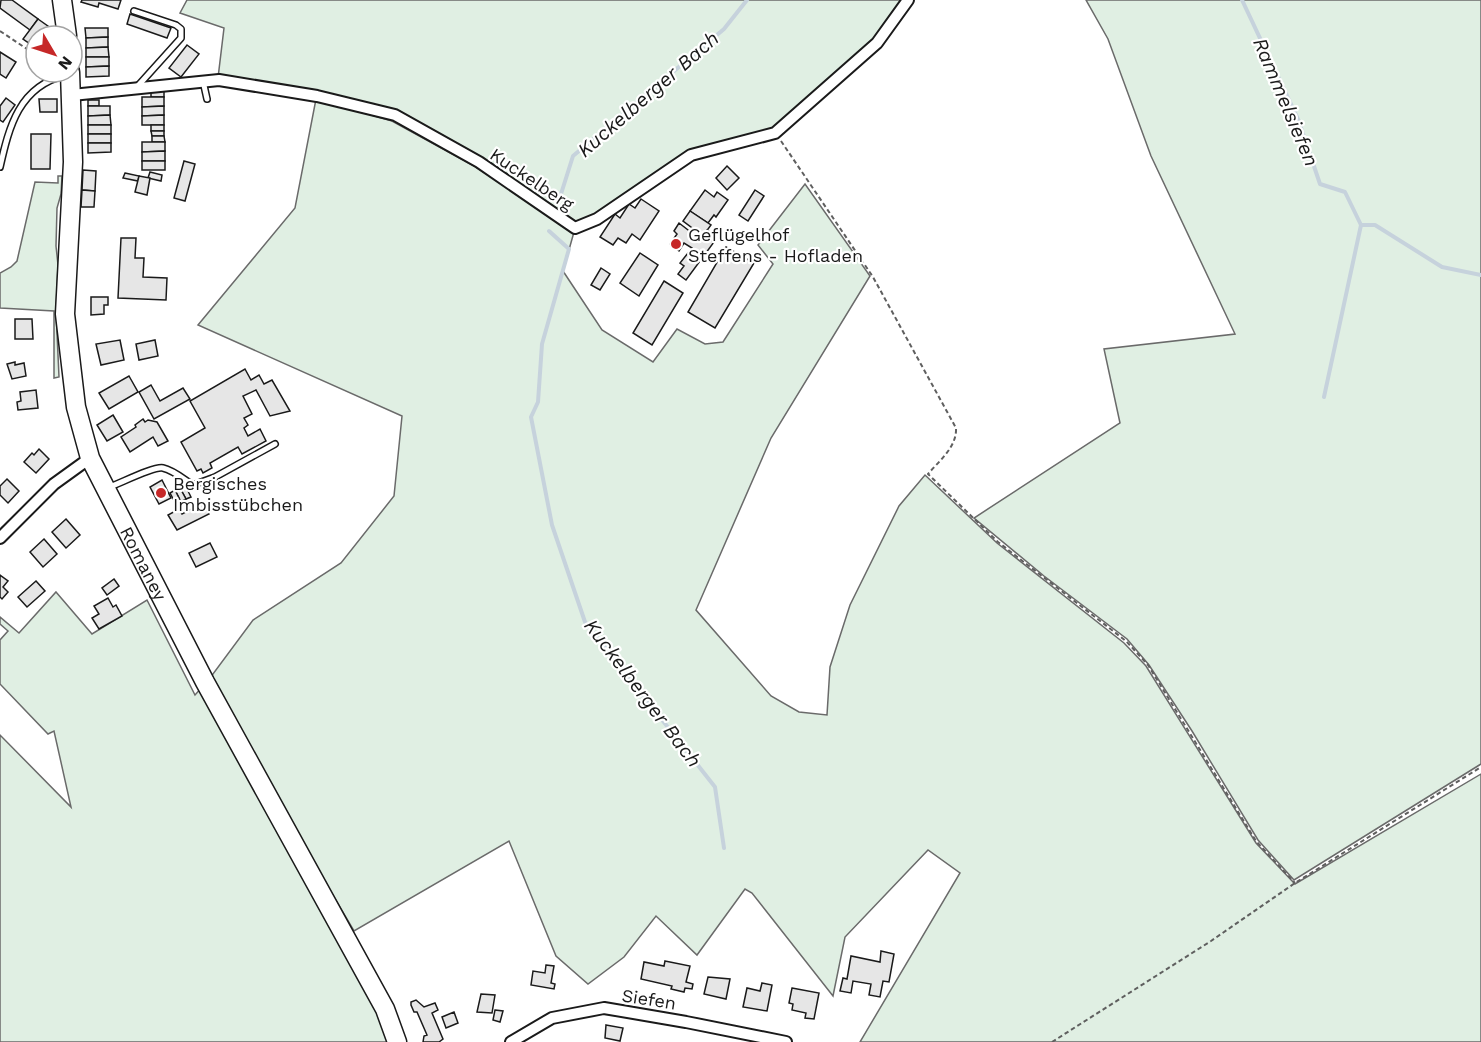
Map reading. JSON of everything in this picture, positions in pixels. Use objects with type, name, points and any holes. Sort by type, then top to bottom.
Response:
[{"type":"main road","points":[[62,0],[65,24]]},
{"type":"main road","name":"Romaney","points":[[71,84],[73,162],[66,314],[76,407],[90,458],[205,682],[385,1009],[397,1042]]},
{"type":"street","name":"Kuckelberg","points":[[72,95],[219,80],[317,96],[396,115],[479,162],[575,228],[597,219],[691,155],[775,133],[877,43],[908,0]]},
{"type":"street","points":[[0,538],[54,484],[90,458]]},
{"type":"street","name":"Siefen","points":[[511,1042],[552,1018],[604,1008],[786,1042]]},
{"type":"lane","points":[[134,11],[176,25],[181,29],[181,38],[135,90]]},
{"type":"lane","points":[[203,81],[207,99]]},
{"type":"lane","points":[[0,167],[11,124],[24,102],[45,84]]},
{"type":"lane","points":[[106,488],[131,480],[146,471],[162,468],[193,484],[215,477],[275,444]]},
{"type":"path","points":[[0,32],[24,47]]},
{"type":"path","points":[[775,133],[873,277],[956,428],[956,436],[951,447],[928,474],[998,542],[1134,649],[1148,665],[1185,723],[1256,841],[1295,883]]},
{"type":"path","points":[[1052,1042],[1211,941],[1295,883],[1481,767]]},
{"type":"green space","points":[[187,0],[906,0],[876,42],[771,134],[688,153],[594,218],[572,224],[394,117],[218,78],[224,28],[180,13]]},
{"type":"green space","points":[[1086,0],[1481,0],[1481,764],[1294,880],[1258,840],[1149,665],[1127,639],[1044,576],[974,518],[1120,423],[1104,349],[1235,334],[1151,156],[1108,39]]},
{"type":"green space","points":[[316,99],[392,121],[476,167],[574,232],[563,271],[602,330],[653,362],[677,329],[705,344],[723,342],[773,264],[758,245],[805,184],[870,276],[771,438],[696,610],[771,696],[799,712],[827,715],[830,667],[850,605],[899,506],[925,475],[997,543],[1124,643],[1146,666],[1256,843],[1295,884],[1481,774],[1481,1042],[860,1042],[960,873],[928,850],[845,937],[833,996],[752,893],[745,889],[697,955],[656,916],[624,957],[588,984],[556,956],[509,841],[354,931],[207,682],[253,620],[341,563],[394,496],[402,416],[198,325],[295,208]]},
{"type":"green space","points":[[58,176],[62,176],[57,208],[56,246],[59,377],[54,378],[54,311],[0,308],[0,273],[17,261],[35,182],[58,183]]},
{"type":"green space","points":[[56,592],[92,634],[147,600],[195,695],[203,686],[378,1009],[388,1042],[0,1042],[0,735],[71,807],[54,731],[48,734],[0,684],[0,640],[8,631],[0,624],[0,617],[19,633]]},
{"type":"building","points":[[1,0],[12,0],[38,19],[34,24],[24,26],[0,8]]},
{"type":"building","points":[[82,0],[121,0],[118,9],[99,3],[98,7],[81,2]]},
{"type":"building","points":[[130,14],[171,28],[167,38],[127,24]]},
{"type":"building","points":[[38,19],[45,24],[34,24]]},
{"type":"building","points":[[85,28],[108,28],[108,37],[86,38]]},
{"type":"building","points":[[108,37],[108,47],[86,48],[86,38]]},
{"type":"building","points":[[187,45],[199,54],[181,77],[169,68]]},
{"type":"building","points":[[108,47],[109,57],[86,57],[86,48]]},
{"type":"building","points":[[0,52],[16,62],[6,78],[0,74]]},
{"type":"building","points":[[86,57],[109,57],[109,66],[86,67]]},
{"type":"building","points":[[109,66],[109,76],[86,77],[86,67]]},
{"type":"building","points":[[151,91],[164,91],[164,97],[151,97]]},
{"type":"building","points":[[142,97],[164,97],[164,106],[142,107]]},
{"type":"building","points":[[6,98],[15,105],[3,122],[0,120],[0,106]]},
{"type":"building","points":[[39,99],[57,99],[57,112],[40,112]]},
{"type":"building","points":[[88,100],[99,100],[99,106],[88,106]]},
{"type":"building","points":[[88,106],[110,106],[110,115],[88,116]]},
{"type":"building","points":[[164,106],[164,115],[142,116],[142,107]]},
{"type":"building","points":[[110,115],[111,125],[88,125],[88,116]]},
{"type":"building","points":[[164,115],[164,125],[142,125],[142,116]]},
{"type":"building","points":[[88,125],[111,125],[111,134],[88,134]]},
{"type":"building","points":[[151,125],[164,125],[164,131],[151,131]]},
{"type":"building","points":[[151,131],[164,131],[164,136],[152,136]]},
{"type":"building","points":[[31,134],[51,134],[50,169],[31,169]]},
{"type":"building","points":[[88,134],[111,134],[111,143],[88,143]]},
{"type":"building","points":[[152,136],[164,136],[165,142],[152,142]]},
{"type":"building","points":[[142,142],[165,142],[165,151],[142,152]]},
{"type":"building","points":[[88,143],[111,143],[111,152],[88,153]]},
{"type":"building","points":[[165,151],[165,161],[142,161],[142,152]]},
{"type":"building","points":[[142,161],[165,161],[165,170],[142,170]]},
{"type":"building","points":[[184,161],[195,164],[185,201],[174,198]]},
{"type":"building","points":[[727,166],[739,178],[727,190],[716,178]]},
{"type":"building","points":[[83,170],[96,171],[95,191],[82,190]]},
{"type":"building","points":[[150,172],[162,175],[161,181],[148,178]]},
{"type":"building","points":[[125,173],[139,176],[138,181],[123,178]]},
{"type":"building","points":[[139,176],[150,178],[147,195],[135,192]]},
{"type":"building","points":[[82,190],[95,191],[94,207],[81,207]]},
{"type":"building","points":[[705,190],[714,197],[717,192],[728,200],[716,217],[714,215],[708,223],[690,211]]},
{"type":"building","points":[[755,190],[764,196],[748,221],[739,215]]},
{"type":"building","points":[[641,199],[659,211],[640,240],[632,234],[626,243],[618,238],[613,245],[600,237],[615,214],[620,218],[629,204],[635,208]]},
{"type":"building","points":[[690,211],[711,225],[703,236],[683,221]]},
{"type":"building","points":[[679,223],[692,233],[694,230],[703,236],[707,230],[714,235],[711,240],[714,242],[686,280],[678,274],[684,266],[680,263],[692,248],[684,243],[679,251],[670,244],[677,234],[674,231]]},
{"type":"building","points":[[121,238],[136,238],[135,258],[144,258],[143,277],[167,278],[166,300],[118,298]]},
{"type":"building","points":[[726,247],[754,263],[715,328],[688,312]]},
{"type":"building","points":[[640,253],[658,265],[639,296],[620,283]]},
{"type":"building","points":[[601,268],[610,274],[600,290],[591,285]]},
{"type":"building","points":[[664,281],[683,293],[652,345],[633,333]]},
{"type":"building","points":[[91,297],[108,297],[108,305],[104,305],[104,314],[91,315]]},
{"type":"building","points":[[15,319],[32,319],[33,339],[15,339]]},
{"type":"building","points":[[120,340],[124,360],[101,365],[96,344]]},
{"type":"building","points":[[155,340],[158,356],[139,360],[136,344]]},
{"type":"building","points":[[15,362],[15,365],[24,363],[26,376],[12,379],[7,364]]},
{"type":"building","points":[[245,369],[251,380],[259,375],[264,384],[272,380],[290,411],[270,416],[256,390],[243,396],[252,414],[244,418],[248,425],[244,428],[248,436],[260,429],[266,441],[242,454],[238,447],[210,463],[212,468],[203,473],[201,469],[197,471],[181,442],[205,428],[190,401]]},
{"type":"building","points":[[129,376],[138,392],[109,409],[99,393]]},
{"type":"building","points":[[151,385],[160,401],[183,388],[190,399],[154,419],[139,392]]},
{"type":"building","points":[[36,390],[38,408],[18,410],[17,402],[21,401],[20,392]]},
{"type":"building","points":[[113,415],[123,432],[107,441],[97,425]]},
{"type":"building","points":[[143,419],[145,422],[148,420],[157,422],[168,441],[158,446],[153,437],[130,452],[121,437]]},
{"type":"building","points":[[39,449],[49,459],[36,473],[24,462]]},
{"type":"building","points":[[7,479],[19,491],[8,503],[0,495],[0,486]]},
{"type":"building","points":[[162,480],[171,498],[159,504],[150,487]]},
{"type":"building","points":[[185,485],[191,497],[186,499],[180,488]]},
{"type":"building","points":[[180,488],[186,499],[181,502],[175,490]]},
{"type":"building","points":[[175,490],[181,502],[176,504],[170,493]]},
{"type":"building","points":[[203,503],[209,514],[177,530],[168,515],[179,509],[182,514]]},
{"type":"building","points":[[66,519],[80,535],[66,548],[52,532]]},
{"type":"building","points":[[44,539],[57,554],[43,567],[30,552]]},
{"type":"building","points":[[210,543],[217,557],[196,567],[189,553]]},
{"type":"building","points":[[0,575],[8,581],[3,587],[8,592],[2,599],[0,597]]},
{"type":"building","points":[[114,579],[119,586],[107,595],[102,588]]},
{"type":"building","points":[[36,581],[45,591],[27,607],[18,597]]},
{"type":"building","points":[[108,598],[113,607],[116,605],[122,616],[99,629],[92,618],[99,614],[94,606]]},
{"type":"building","points":[[881,951],[894,954],[889,982],[883,981],[880,997],[869,995],[871,984],[853,981],[851,993],[840,991],[843,978],[847,979],[851,956],[880,962]]},
{"type":"building","points":[[665,961],[690,966],[686,982],[693,984],[692,989],[685,988],[684,992],[671,989],[672,986],[641,979],[644,962],[664,966]]},
{"type":"building","points":[[546,965],[554,966],[551,983],[555,984],[554,989],[531,985],[533,971],[545,973]]},
{"type":"building","points":[[708,977],[730,979],[726,999],[704,994]]},
{"type":"building","points":[[762,983],[772,985],[767,1011],[743,1007],[747,988],[760,991]]},
{"type":"building","points":[[792,988],[819,993],[814,1019],[805,1018],[806,1013],[792,1010],[793,1004],[789,1003]]},
{"type":"building","points":[[481,994],[495,995],[492,1013],[477,1012]]},
{"type":"building","points":[[416,1000],[424,1007],[435,1003],[438,1010],[432,1013],[443,1039],[439,1042],[423,1042],[424,1036],[427,1035],[417,1012],[414,1012],[411,1005],[411,1002]]},
{"type":"building","points":[[495,1010],[503,1011],[500,1022],[493,1020]]},
{"type":"building","points":[[454,1012],[458,1023],[446,1028],[442,1017]]},
{"type":"building","points":[[606,1025],[623,1028],[620,1041],[605,1038]]},
{"type":"waterway","name":"Kuckelberger Bach","points":[[561,194],[573,156],[724,29],[747,0]]},
{"type":"waterway","name":"Rammelsiefen","points":[[1242,0],[1298,119],[1320,184],[1345,192],[1361,225],[1324,397]]},
{"type":"waterway","points":[[1361,225],[1375,225],[1442,267],[1481,275]]},
{"type":"waterway","name":"Kuckelberger Bach","points":[[549,231],[569,249],[542,344],[538,402],[531,417],[552,525],[585,622],[715,787],[724,848]]},
{"type":"place","name":"Geflügelhof Steffens - Hofladen","points":[[676,244]]},
{"type":"place","name":"Bergisches Imbisstübchen","points":[[161,493]]}]
